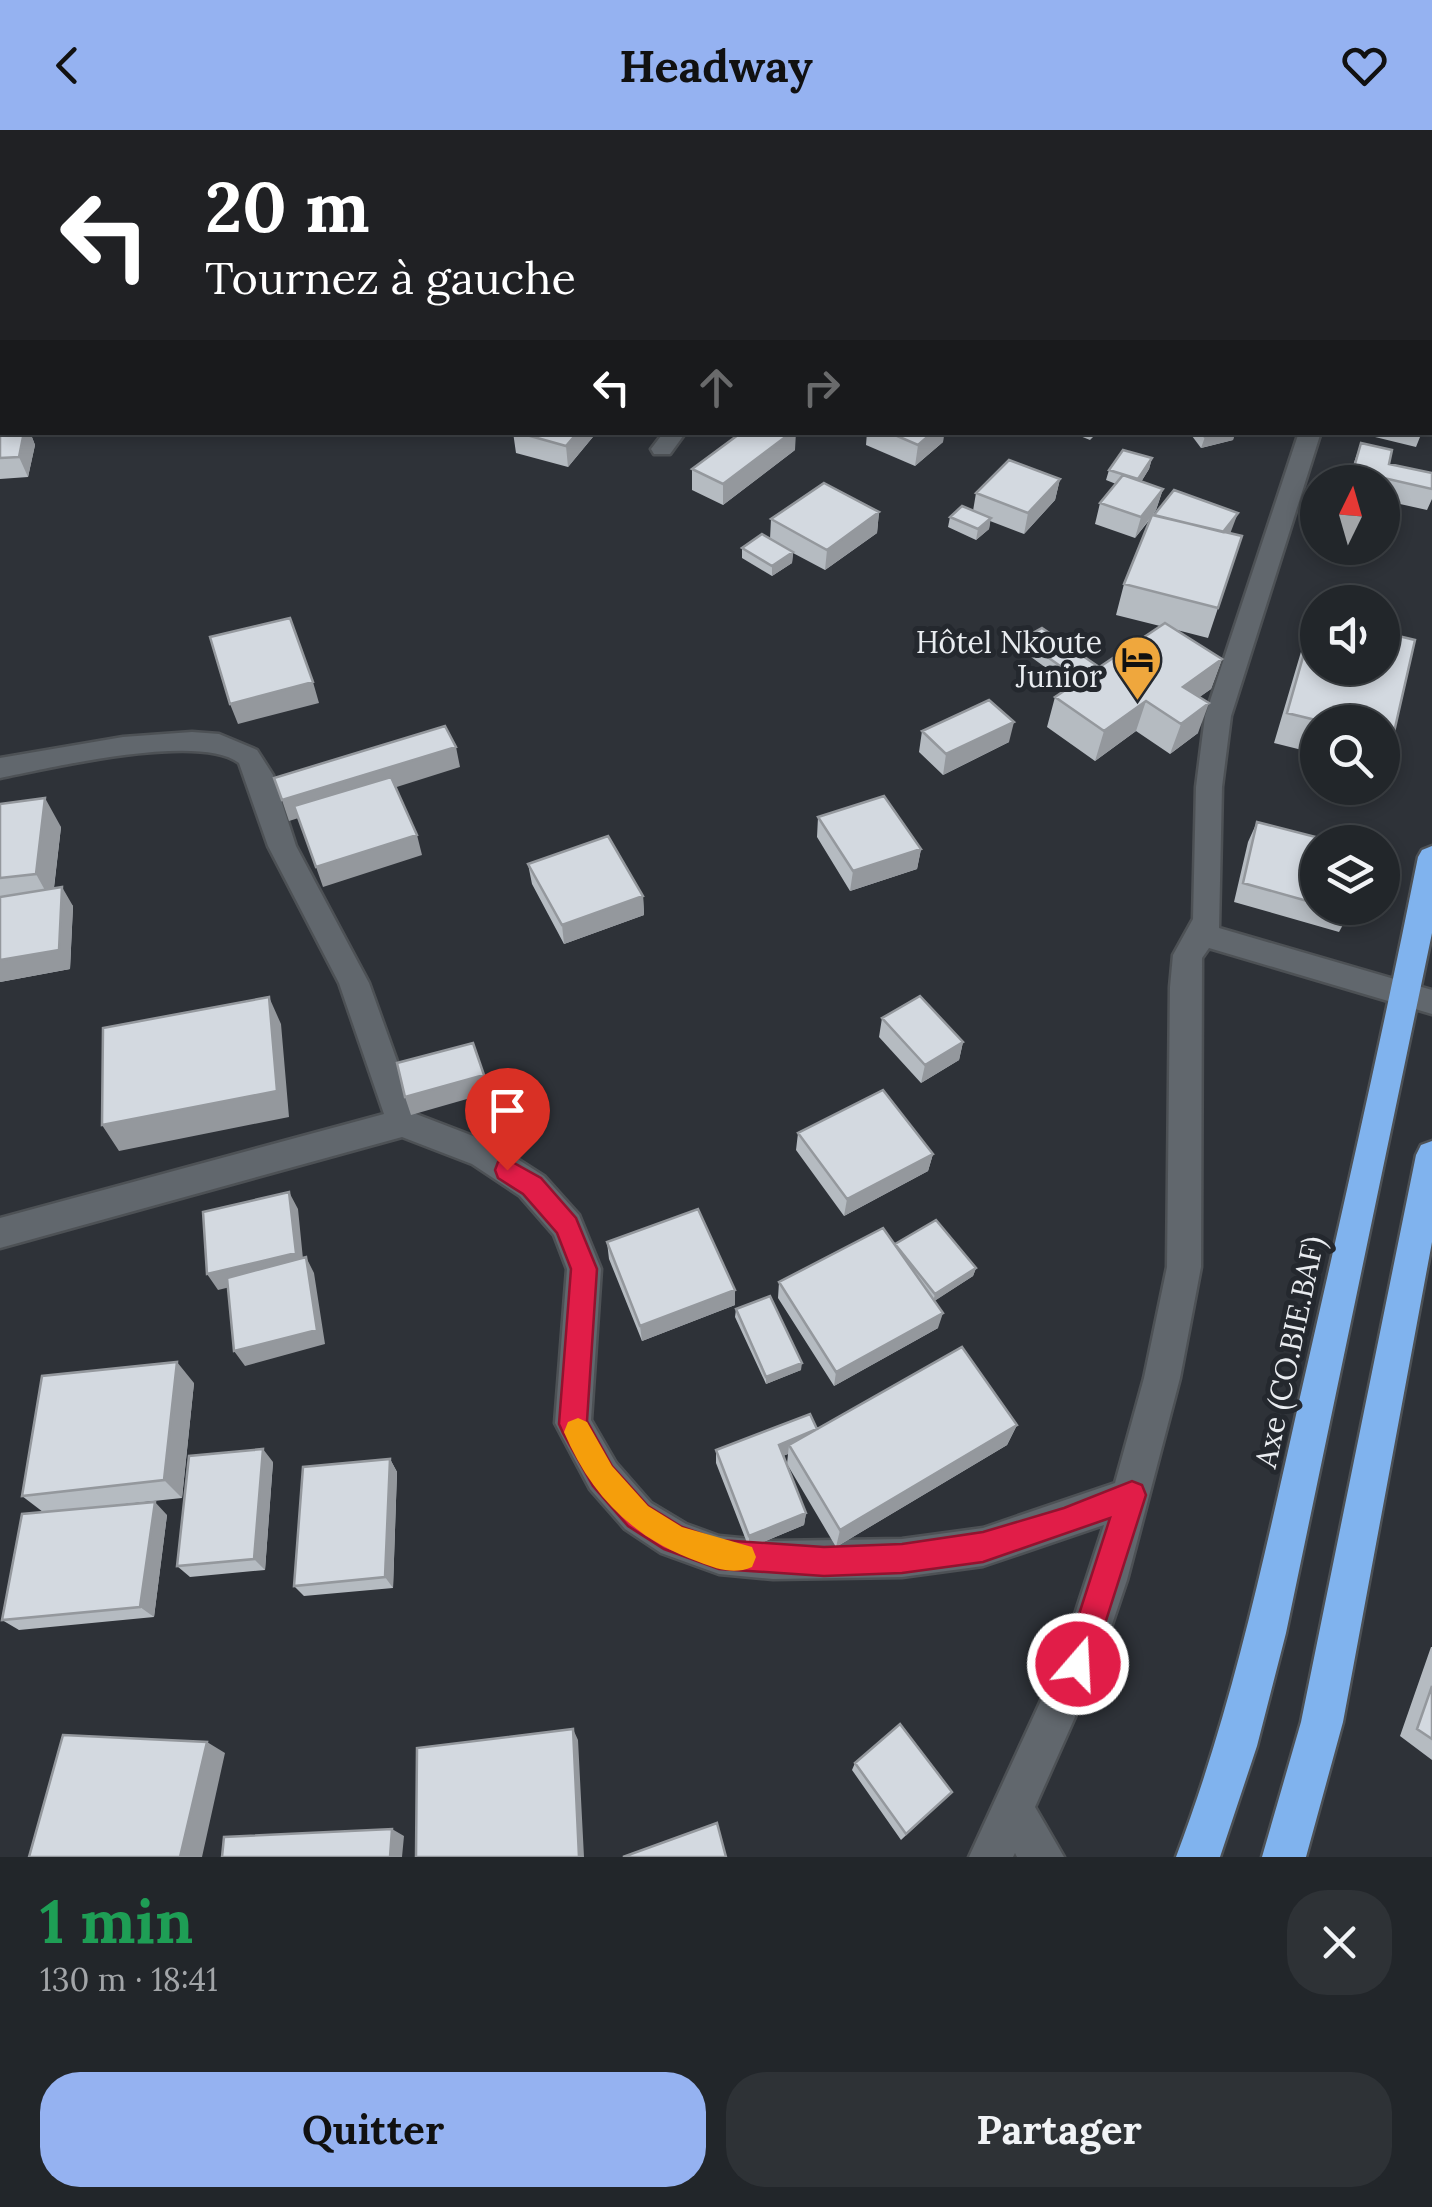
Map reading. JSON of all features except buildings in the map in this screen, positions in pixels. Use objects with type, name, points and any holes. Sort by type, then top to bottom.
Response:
[{"type":"highway","name":"Axe (CO.BIE.BAF)","points":[[1198,1857],[1253,1687],[1419,998],[1432,857]]},
{"type":"highway","points":[[1284,1857],[1322,1722],[1432,1155]]},
{"type":"street","points":[[991,1857],[1078,1664],[1132,1495],[1162,1378],[1184,1267],[1185,988],[1188,955],[1208,919],[1209,788],[1218,716],[1309,435]]},
{"type":"street","points":[[0,768],[127,747],[215,742],[242,750],[255,766],[287,857],[334,939],[374,1027],[402,1123]]},
{"type":"street","points":[[1203,934],[1419,998]]},
{"type":"street","points":[[0,1233],[402,1123],[483,1154],[532,1186],[567,1226],[584,1269],[573,1424],[614,1489],[638,1516],[674,1539],[719,1555],[773,1560],[902,1558],[983,1547],[1064,1522],[1132,1495]]},
{"type":"street","points":[[1014,1812],[1042,1857]]},
{"type":"slow traffic","points":[[578,1432],[602,1476],[638,1516],[674,1539],[719,1555],[742,1557]]},
{"type":"place","name":"Hôtel Nkoute Junior","points":[[1137,702]]},
{"type":"route","points":[[507,1170],[532,1186],[567,1226],[584,1269],[573,1424],[602,1476],[638,1516],[674,1539],[719,1555],[824,1561],[902,1558],[983,1547],[1064,1522],[1132,1495],[1108,1580],[1078,1664]]}]
